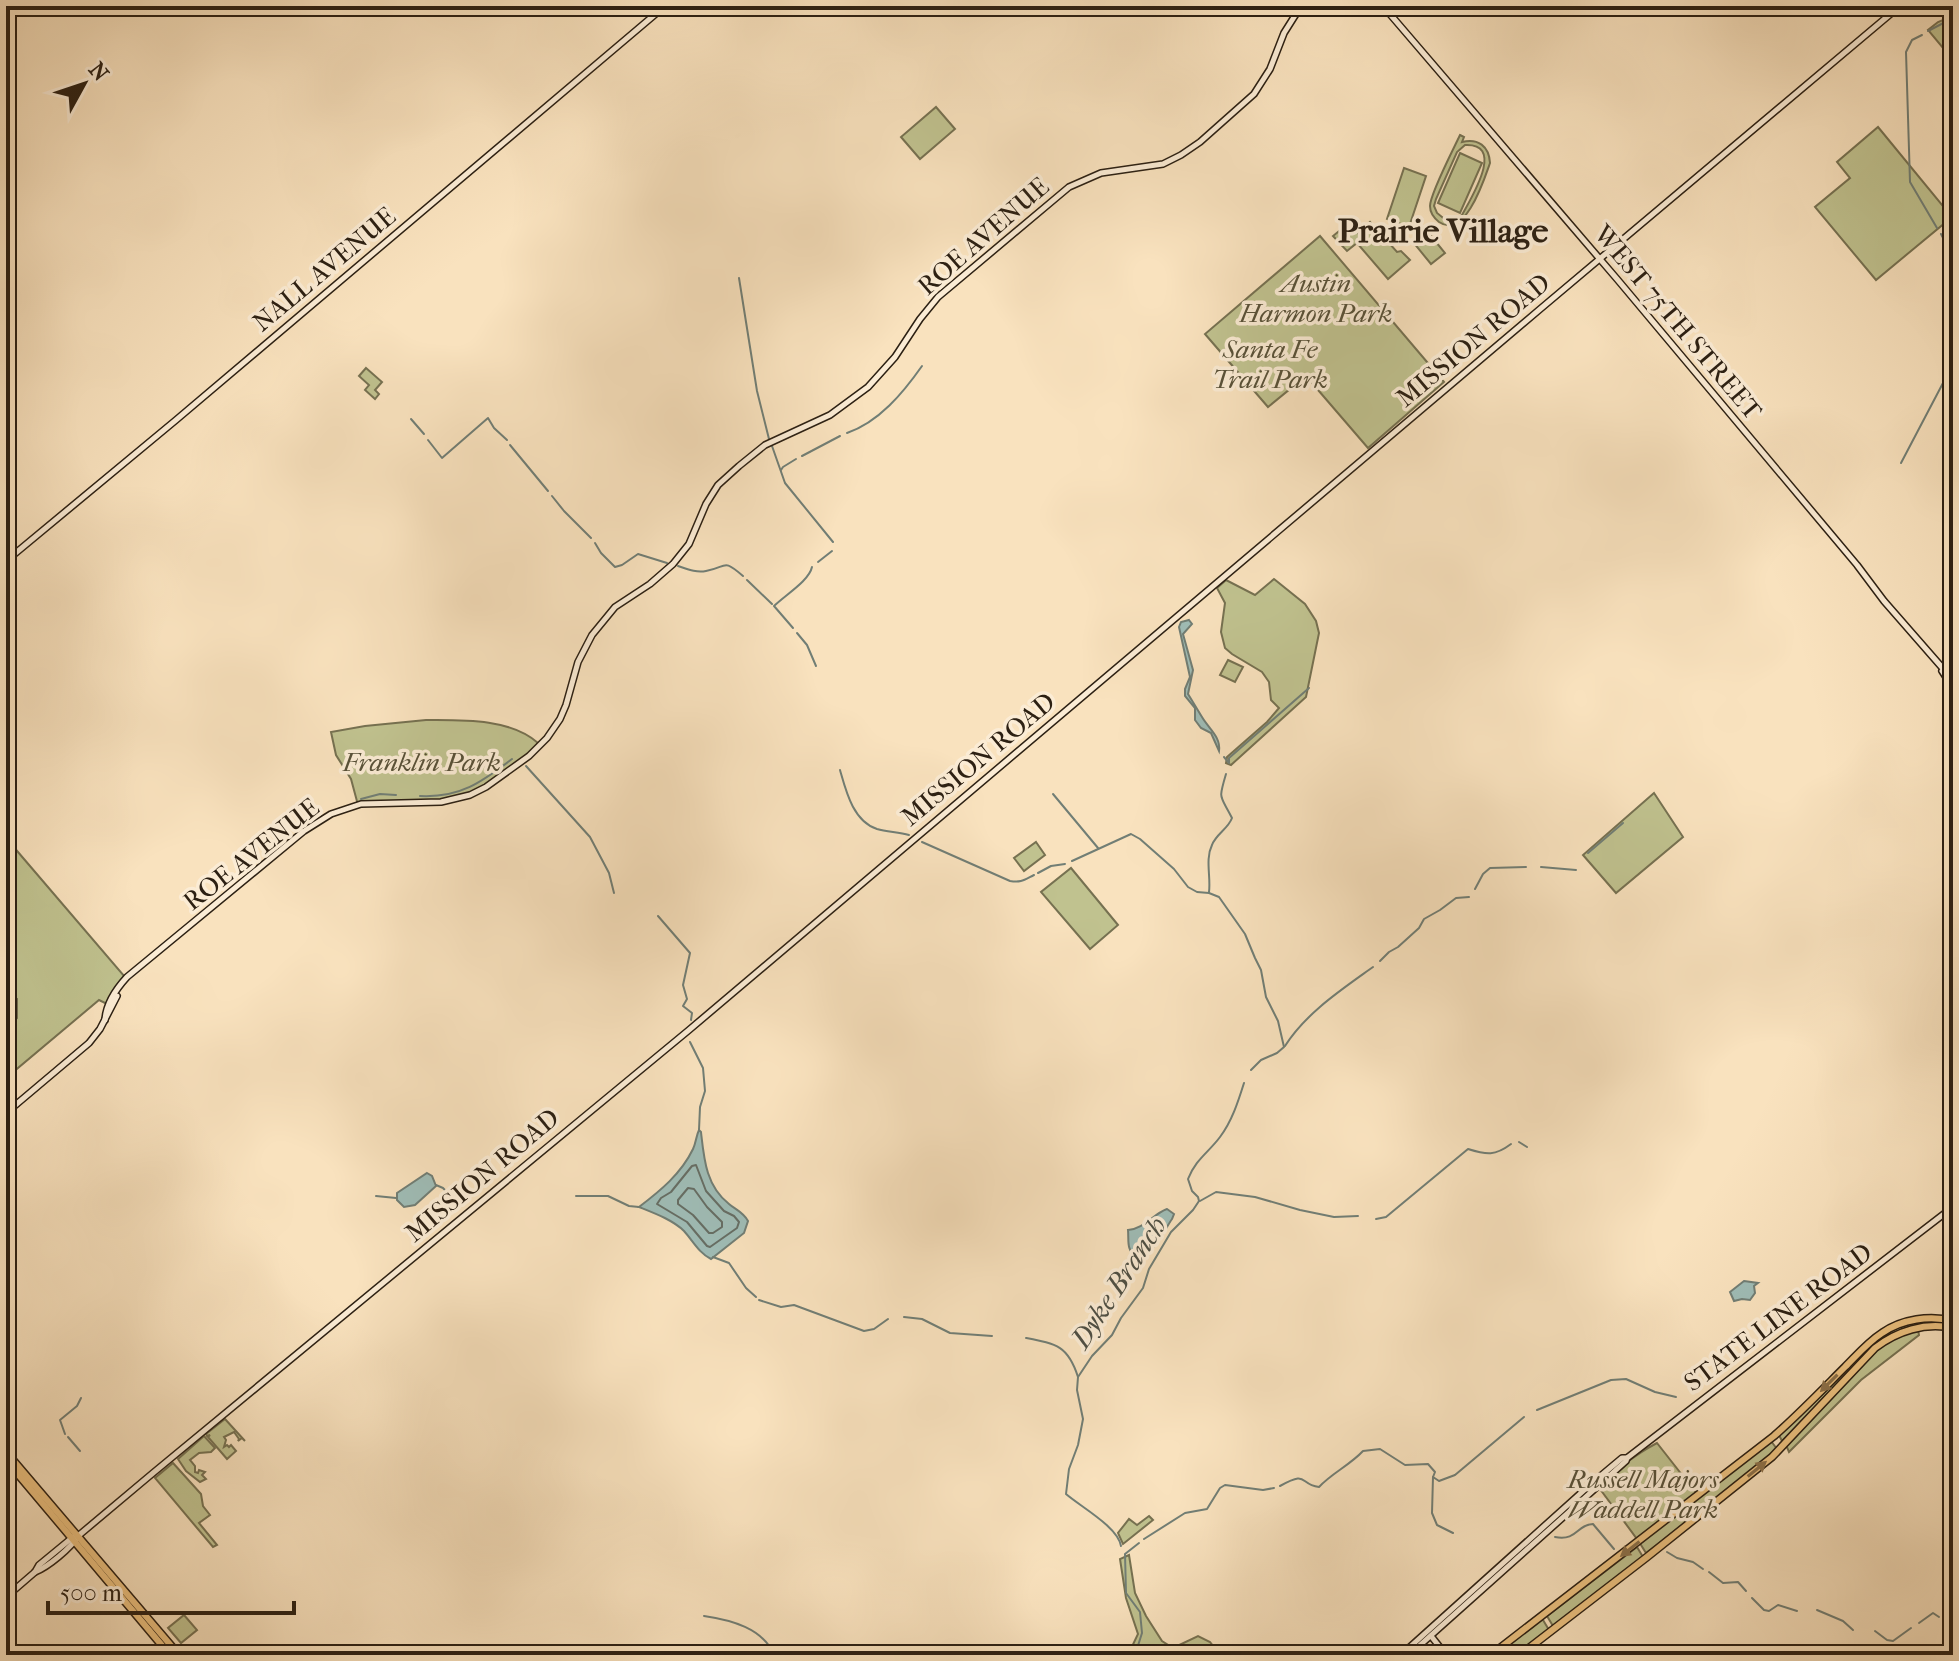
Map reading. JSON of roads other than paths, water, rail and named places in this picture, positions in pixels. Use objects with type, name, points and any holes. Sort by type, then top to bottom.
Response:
[{"type":"main road","name":"NALL AVENUE","points":[[6,561],[665,6]]},
{"type":"main road","name":"ROE AVENUE","points":[[6,1113],[89,1043],[131,975],[323,818],[361,804],[434,802],[462,797],[486,787],[529,756],[560,719],[578,662],[596,628],[615,607],[673,564],[693,537],[709,499],[726,477],[765,445],[830,415],[868,387],[895,357],[938,297],[1069,187],[1101,173],[1163,164],[1200,142],[1254,94],[1301,6]]},
{"type":"main road","name":"WEST 75TH STREET","points":[[1383,6],[1953,680]]},
{"type":"main road","name":"MISSION ROAD","points":[[6,1597],[39,1565],[699,1022],[1900,6]]},
{"type":"main road","name":"WEST 75TH STREET","points":[[1940,667],[1953,688]]},
{"type":"main road","name":"STATE LINE ROAD","points":[[1401,1655],[1429,1634],[1627,1458],[1953,1207]]},
{"type":"main road","points":[[1491,1655],[1774,1436],[1882,1333],[1922,1319],[1953,1321]]},
{"type":"main road","points":[[1520,1655],[1772,1457],[1875,1348],[1900,1333],[1923,1327],[1953,1328]]},
{"type":"main road","points":[[6,1452],[74,1539],[179,1655]]},
{"type":"main road","points":[[6,1460],[170,1655]]},
{"type":"main road","points":[[1429,1634],[1446,1655]]},
{"type":"main road","name":"STATE LINE ROAD","points":[[1409,1655],[1429,1634]]},
{"type":"water","points":[[1189,620],[1192,624],[1183,634],[1193,670],[1188,694],[1216,737],[1219,751],[1211,733],[1201,728],[1195,720],[1195,708],[1185,696],[1190,677],[1179,627],[1181,622]]},
{"type":"water","points":[[699,1130],[715,1189],[748,1221],[744,1233],[711,1259],[680,1227],[639,1207],[676,1174],[693,1149]]},
{"type":"water","points":[[427,1173],[432,1176],[436,1186],[415,1205],[404,1207],[397,1200],[397,1193]]},
{"type":"water","points":[[1167,1209],[1174,1214],[1172,1219],[1152,1248],[1136,1257],[1129,1248],[1128,1230],[1139,1227]]},
{"type":"water","points":[[1744,1281],[1758,1283],[1754,1286],[1755,1293],[1750,1300],[1734,1301],[1730,1292]]},
{"type":"waterway","points":[[1928,31],[1953,18]]},
{"type":"waterway","points":[[1922,35],[1912,40],[1906,52],[1910,182],[1937,228]]},
{"type":"waterway","points":[[1941,234],[1951,253]]},
{"type":"waterway","points":[[1952,256],[1953,260]]},
{"type":"waterway","points":[[739,278],[757,391],[769,439]]},
{"type":"waterway","points":[[1901,463],[1943,383],[1953,355]]},
{"type":"waterway","points":[[847,433],[880,414],[922,366]]},
{"type":"waterway","points":[[428,440],[442,458],[488,418],[507,440]]},
{"type":"waterway","points":[[411,419],[424,434]]},
{"type":"waterway","points":[[802,456],[840,436]]},
{"type":"waterway","points":[[510,445],[548,491]]},
{"type":"waterway","points":[[772,446],[785,483],[833,542]]},
{"type":"waterway","points":[[781,470],[796,459]]},
{"type":"waterway","points":[[552,496],[591,538]]},
{"type":"waterway","points":[[595,543],[615,567],[638,554],[667,563]]},
{"type":"waterway","points":[[818,562],[832,551]]},
{"type":"waterway","points":[[678,566],[702,571],[728,565],[743,576]]},
{"type":"waterway","points":[[793,628],[774,606],[802,583],[812,567]]},
{"type":"waterway","points":[[747,580],[772,604]]},
{"type":"waterway","points":[[797,633],[807,645],[816,666]]},
{"type":"waterway","points":[[1224,757],[1229,763],[1229,758],[1309,688]]},
{"type":"waterway","points":[[420,796],[447,794],[470,787],[512,759]]},
{"type":"waterway","points":[[526,766],[590,837],[609,873],[614,893]]},
{"type":"waterway","points":[[840,770],[852,804],[862,819],[877,829],[909,835]]},
{"type":"waterway","points":[[1209,892],[1210,850],[1232,818],[1222,797],[1226,774]]},
{"type":"waterway","points":[[361,799],[380,794],[396,795]]},
{"type":"waterway","points":[[1053,794],[1098,848]]},
{"type":"waterway","points":[[1588,853],[1623,823]]},
{"type":"waterway","points":[[1072,861],[1131,834],[1174,869],[1188,887],[1219,897],[1245,934],[1261,970],[1266,997],[1278,1021],[1284,1047],[1261,1060],[1251,1070]]},
{"type":"waterway","points":[[922,842],[1010,881],[1020,881],[1034,875]]},
{"type":"waterway","points":[[1038,873],[1051,866],[1065,864]]},
{"type":"waterway","points":[[1475,889],[1490,868],[1526,867]]},
{"type":"waterway","points":[[1541,867],[1576,870]]},
{"type":"waterway","points":[[1380,961],[1419,928],[1424,919],[1456,898],[1469,897]]},
{"type":"waterway","points":[[658,916],[690,953],[683,985],[687,999],[683,1006],[692,1013],[691,1020]]},
{"type":"waterway","points":[[1285,1046],[1314,1013],[1373,967]]},
{"type":"waterway","points":[[690,1042],[703,1068],[705,1091],[700,1107],[699,1130]]},
{"type":"waterway","name":"Dyke Branch","points":[[1121,1546],[1106,1525],[1066,1494],[1069,1469],[1083,1419],[1077,1390],[1078,1377],[1112,1335],[1143,1288],[1149,1269],[1171,1232],[1199,1201],[1188,1179],[1228,1124],[1244,1083]]},
{"type":"waterway","points":[[1519,1142],[1527,1147]]},
{"type":"waterway","points":[[1376,1219],[1386,1217],[1468,1149],[1491,1153],[1511,1144]]},
{"type":"waterway","points":[[436,1185],[456,1202]]},
{"type":"waterway","points":[[1200,1201],[1216,1192],[1255,1197],[1334,1217],[1358,1216]]},
{"type":"waterway","points":[[376,1196],[396,1198]]},
{"type":"waterway","points":[[576,1196],[608,1196],[629,1206],[639,1207]]},
{"type":"waterway","points":[[713,1257],[729,1263],[756,1297]]},
{"type":"waterway","points":[[759,1300],[781,1307],[794,1305],[864,1331],[874,1329],[888,1319]]},
{"type":"waterway","points":[[904,1317],[922,1319],[950,1333],[992,1336]]},
{"type":"waterway","points":[[1026,1338],[1060,1348],[1070,1359],[1078,1377]]},
{"type":"waterway","points":[[1537,1410],[1611,1380],[1626,1379],[1655,1392],[1676,1397]]},
{"type":"waterway","points":[[65,1434],[60,1420],[77,1406],[81,1398]]},
{"type":"waterway","points":[[1280,1486],[1300,1478],[1319,1487],[1363,1451],[1380,1449],[1405,1465],[1428,1464],[1435,1472],[1433,1477],[1439,1481],[1455,1475],[1524,1417]]},
{"type":"waterway","points":[[68,1437],[80,1451]]},
{"type":"waterway","points":[[1433,1477],[1432,1513],[1437,1525],[1453,1533]]},
{"type":"waterway","points":[[1144,1539],[1185,1513],[1207,1509],[1225,1485],[1263,1490],[1274,1488]]},
{"type":"waterway","points":[[1555,1537],[1568,1537],[1593,1524],[1614,1549]]},
{"type":"waterway","name":"Dyke Branch","points":[[1135,1655],[1142,1633],[1140,1612],[1126,1593],[1125,1554],[1139,1543]]},
{"type":"waterway","points":[[1667,1552],[1703,1569]]},
{"type":"waterway","points":[[1709,1572],[1723,1583],[1738,1582],[1746,1591]]},
{"type":"waterway","points":[[1752,1598],[1764,1610],[1769,1611],[1778,1605],[1797,1611]]},
{"type":"waterway","points":[[1817,1610],[1843,1621],[1853,1630]]},
{"type":"waterway","points":[[1919,1623],[1933,1613],[1939,1617]]},
{"type":"waterway","points":[[704,1616],[735,1623],[754,1632],[774,1655]]},
{"type":"waterway","points":[[1875,1631],[1893,1641],[1911,1628]]},
{"type":"district","name":"Prairie Village","points":[[1443,230]]},
{"type":"park label","name":"Austin Harmon Park","points":[[1316,298]]},
{"type":"park label","name":"Santa Fe Trail Park","points":[[1270,364]]},
{"type":"park label","name":"Franklin Park","points":[[422,762]]},
{"type":"park label","name":"Russell Majors Waddell Park","points":[[1643,1494]]}]
